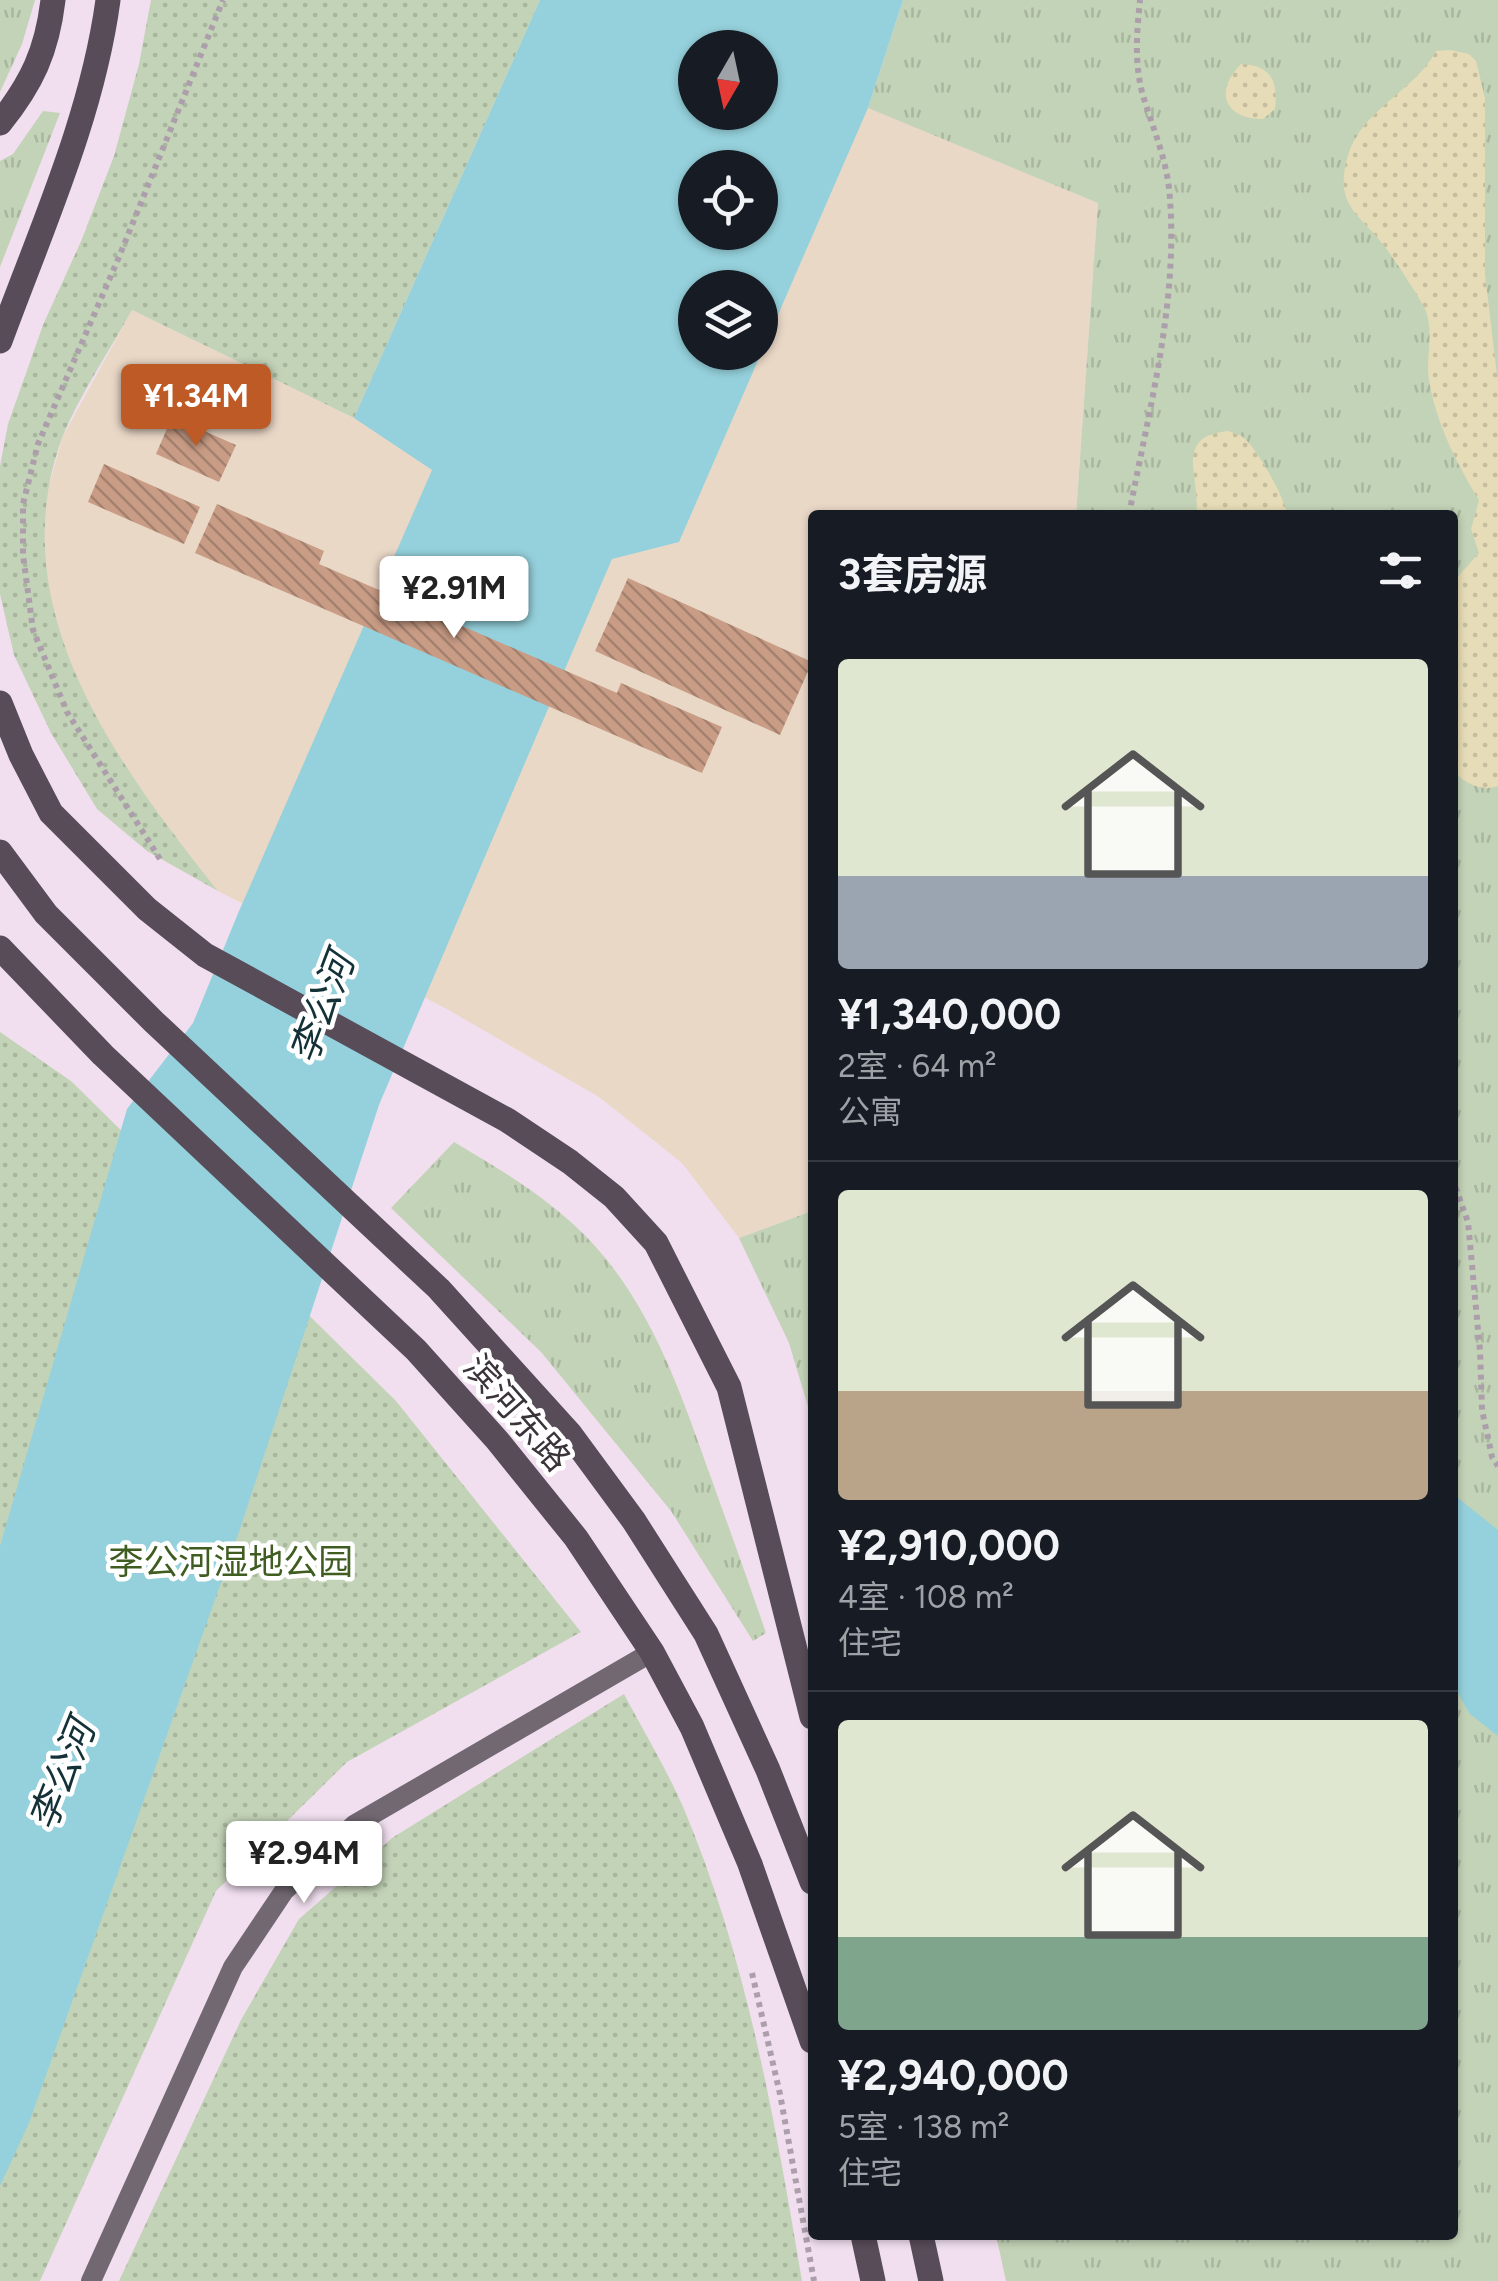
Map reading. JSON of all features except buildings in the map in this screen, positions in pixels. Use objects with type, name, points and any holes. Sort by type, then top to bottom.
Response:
[{"type":"main road","points":[[0,123],[22,95],[48,39],[53,0]]},
{"type":"main road","points":[[0,340],[74,140],[102,47],[108,0]]},
{"type":"main road","points":[[0,704],[51,812],[147,909],[205,955],[507,1120],[614,1197],[656,1243],[729,1387],[808,1701]]},
{"type":"main road","name":"滨河东路","points":[[0,852],[46,914],[154,1022],[438,1290],[570,1434],[634,1520],[706,1634],[768,1770],[808,1872]]},
{"type":"main road","name":"滨河东路","points":[[0,948],[103,1056],[416,1350],[497,1440],[576,1538],[652,1652],[692,1727],[750,1864],[808,2030]]},
{"type":"main road","points":[[864,2240],[873,2281]]},
{"type":"main road","points":[[922,2240],[930,2281]]},
{"type":"street","points":[[91,2281],[234,1967],[284,1891],[354,1825],[652,1652]]},
{"type":"path","points":[[160,859],[67,712],[33,630],[23,556],[23,504],[38,444],[223,0]]},
{"type":"path","points":[[1130,510],[1156,380],[1171,224],[1159,137],[1142,92],[1135,51],[1140,0]]},
{"type":"path","points":[[1458,1194],[1468,1222],[1482,1410],[1492,1457],[1498,1466]]},
{"type":"path","points":[[746,1955],[780,2094],[814,2281]]},
{"type":"shaded area","points":[[540,0],[678,43],[678,130],[778,130],[778,70],[1098,203],[1076,510],[808,510],[808,1212],[739,1238],[682,1163],[599,1097],[445,1008],[218,891],[141,794],[88,705],[57,639],[42,563],[42,512],[62,438],[132,310],[354,418]]},
{"type":"green space","points":[[0,0],[35,0],[22,44],[0,92]]},
{"type":"green space","points":[[151,0],[540,0],[354,418],[132,310],[62,438],[47,501],[46,563],[57,623],[79,681],[108,737],[142,791],[218,891],[147,851],[97,809],[51,733],[14,655],[0,594],[0,466],[8,424],[43,325],[114,156],[139,64]]},
{"type":"green space","points":[[903,0],[1498,0],[1498,2281],[1006,2281],[997,2240],[1458,2240],[1458,510],[1076,510],[1098,203],[868,108]]},
{"type":"green space","points":[[43,111],[60,113],[0,267],[0,161],[13,154]]},
{"type":"green space","name":"李公河湿地公园","points":[[0,1032],[71,1081],[396,1401],[581,1632],[347,1762],[216,1891],[40,2281],[0,2281]]},
{"type":"green space","points":[[454,1142],[559,1212],[599,1250],[621,1278],[672,1373],[766,1633],[753,1641],[671,1511],[541,1352],[391,1208]]},
{"type":"green space","points":[[808,1212],[808,1407],[789,1343],[739,1238]]},
{"type":"green space","points":[[624,1694],[684,1809],[725,1924],[769,2101],[802,2281],[119,2281],[241,2020],[299,1919],[392,1838]]},
{"type":"sand","points":[[1436,51],[1469,54],[1476,61],[1485,98],[1485,275],[1498,383],[1498,786],[1492,788],[1473,785],[1458,775],[1458,576],[1479,553],[1471,529],[1479,500],[1455,458],[1437,412],[1428,371],[1427,314],[1389,253],[1351,207],[1344,186],[1344,172],[1355,139]]},
{"type":"sand","points":[[1241,64],[1266,71],[1273,83],[1275,109],[1263,119],[1239,114],[1227,102],[1228,84]]},
{"type":"sand","points":[[1229,431],[1242,437],[1256,452],[1286,510],[1196,510],[1195,450],[1200,441]]},
{"type":"water","name":"李公河","points":[[540,0],[903,0],[868,108],[778,315],[778,270],[678,270],[678,370],[754,370],[679,542],[612,559],[379,1105],[239,1532],[29,2123],[0,2186],[0,1546],[127,1109],[193,1023],[432,470],[354,418]]},
{"type":"water","points":[[1458,1498],[1498,1530],[1498,1736],[1469,1713],[1458,1693]]}]
